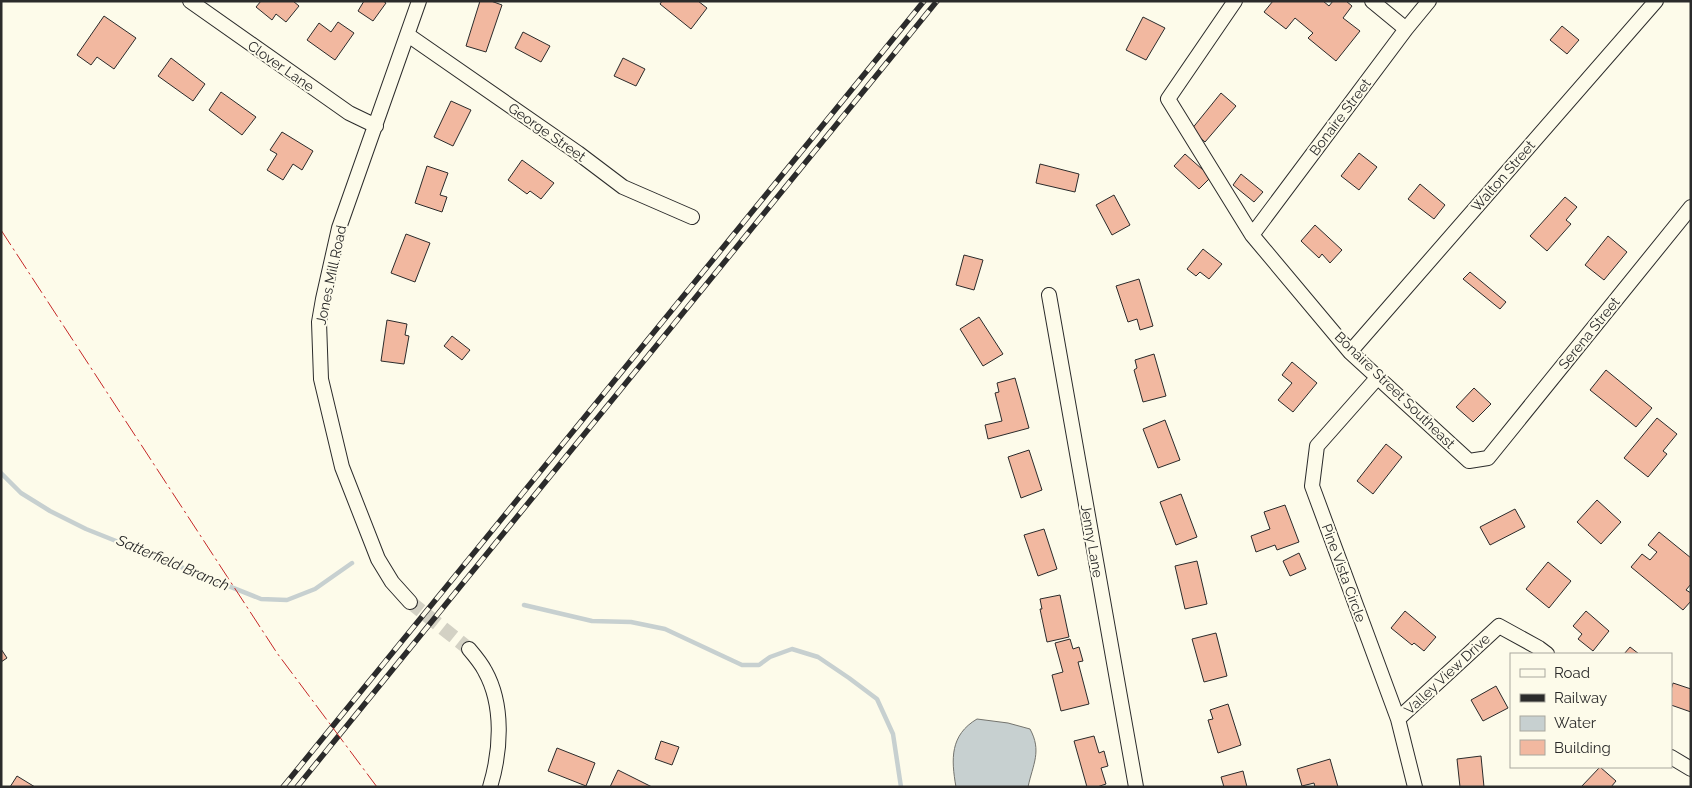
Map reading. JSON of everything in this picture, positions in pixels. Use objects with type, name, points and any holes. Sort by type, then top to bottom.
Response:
[{"type":"street","name":"Clover Lane","points":[[190,1],[349,113],[376,126]]},
{"type":"street","name":"Jones Mill Road","points":[[410,602],[392,582],[378,559],[342,467],[321,379],[319,363],[321,310],[339,228],[419,1]]},
{"type":"street","name":"Bonaire Street Southeast","points":[[1235,1],[1168,99],[1252,234],[1350,352],[1469,460],[1488,458]]},
{"type":"street","points":[[1372,1],[1406,29]]},
{"type":"street","name":"Bonaire Street","points":[[1252,234],[1406,29],[1430,1]]},
{"type":"street","name":"Walton Street","points":[[1350,352],[1656,1]]},
{"type":"street","name":"George Street","points":[[408,35],[578,152],[623,188],[692,217]]},
{"type":"street","name":"Serena Street","points":[[1488,458],[1691,207]]},
{"type":"street","name":"Jenny Lane","points":[[1049,295],[1136,787]]},
{"type":"street","name":"Pine Vista Circle","points":[[1378,377],[1317,446],[1312,486],[1398,719],[1415,787]]},
{"type":"street","name":"Valley View Drive","points":[[1398,719],[1499,626],[1546,653]]},
{"type":"street","points":[[469,649],[485,670],[490,681],[496,708],[498,752],[490,787]]},
{"type":"street","points":[[1672,758],[1691,768]]},
{"type":"water","points":[[977,719],[1008,723],[1030,729],[1034,737],[1036,751],[1028,787],[956,787],[953,767],[954,749],[962,732]]},
{"type":"building","points":[[261,1],[293,1],[299,6],[286,22],[276,14],[272,20],[256,7]]},
{"type":"building","points":[[364,1],[383,1],[386,3],[373,21],[358,11]]},
{"type":"building","points":[[480,1],[491,1],[502,5],[486,52],[466,46]]},
{"type":"building","points":[[662,1],[698,1],[707,8],[691,29],[660,4]]},
{"type":"building","points":[[1273,1],[1323,1],[1329,6],[1333,1],[1346,1],[1352,6],[1343,18],[1360,31],[1336,61],[1308,38],[1313,33],[1295,18],[1286,29],[1264,12]]},
{"type":"building","points":[[104,16],[136,38],[114,69],[97,57],[91,65],[77,55]]},
{"type":"building","points":[[1143,17],[1165,28],[1146,60],[1126,50]]},
{"type":"building","points":[[338,22],[354,33],[335,60],[307,40],[319,23],[331,32]]},
{"type":"building","points":[[1562,26],[1579,40],[1567,54],[1550,40]]},
{"type":"building","points":[[523,32],[550,46],[541,62],[515,48]]},
{"type":"building","points":[[171,58],[205,84],[193,101],[158,76]]},
{"type":"building","points":[[623,58],[645,69],[636,86],[614,76]]},
{"type":"building","points":[[221,92],[256,117],[242,135],[209,110]]},
{"type":"building","points":[[1221,93],[1236,106],[1205,142],[1191,130]]},
{"type":"building","points":[[451,101],[471,110],[453,146],[434,137]]},
{"type":"building","points":[[282,132],[313,151],[302,170],[293,164],[283,180],[267,170],[277,154],[270,150]]},
{"type":"building","points":[[1359,153],[1377,167],[1359,190],[1341,176]]},
{"type":"building","points":[[1185,154],[1211,177],[1199,189],[1174,166]]},
{"type":"building","points":[[522,160],[554,183],[541,199],[530,191],[527,194],[508,180]]},
{"type":"building","points":[[1040,164],[1079,174],[1075,192],[1036,183]]},
{"type":"building","points":[[427,166],[448,173],[440,195],[447,197],[442,212],[415,203]]},
{"type":"building","points":[[1241,174],[1263,192],[1254,202],[1233,185]]},
{"type":"building","points":[[1420,184],[1445,205],[1434,219],[1408,199]]},
{"type":"building","points":[[1114,195],[1130,225],[1112,235],[1096,205]]},
{"type":"building","points":[[1565,197],[1577,207],[1566,220],[1571,224],[1547,251],[1530,236]]},
{"type":"building","points":[[1315,225],[1342,250],[1330,263],[1322,254],[1319,258],[1301,241]]},
{"type":"building","points":[[406,234],[430,243],[415,282],[391,273]]},
{"type":"building","points":[[1608,236],[1627,252],[1604,280],[1585,265]]},
{"type":"building","points":[[1203,249],[1222,264],[1209,279],[1200,272],[1196,276],[1187,269]]},
{"type":"building","points":[[964,255],[983,260],[974,290],[956,285]]},
{"type":"building","points":[[1470,272],[1506,302],[1500,309],[1463,279]]},
{"type":"building","points":[[1139,279],[1153,326],[1140,330],[1137,319],[1128,322],[1116,286]]},
{"type":"building","points":[[979,317],[1003,354],[983,366],[960,329]]},
{"type":"building","points":[[387,320],[407,324],[405,335],[409,336],[404,364],[381,361]]},
{"type":"building","points":[[452,336],[470,350],[462,360],[444,346]]},
{"type":"building","points":[[1154,354],[1166,396],[1143,402],[1134,370],[1137,368],[1135,360]]},
{"type":"building","points":[[1292,362],[1317,383],[1293,412],[1278,400],[1292,383],[1282,375]]},
{"type":"building","points":[[1606,370],[1652,408],[1636,427],[1590,390]]},
{"type":"building","points":[[1015,378],[1029,428],[988,439],[985,425],[1002,421],[995,393],[999,392],[997,383]]},
{"type":"building","points":[[1474,388],[1491,404],[1473,422],[1456,407]]},
{"type":"building","points":[[1657,418],[1677,434],[1663,451],[1667,454],[1648,477],[1624,458]]},
{"type":"building","points":[[1165,420],[1180,460],[1158,468],[1143,429]]},
{"type":"building","points":[[1386,444],[1402,457],[1373,494],[1357,481]]},
{"type":"building","points":[[1029,450],[1042,490],[1021,498],[1008,457]]},
{"type":"building","points":[[1181,494],[1197,537],[1176,545],[1160,502]]},
{"type":"building","points":[[1597,500],[1621,522],[1601,544],[1577,522]]},
{"type":"building","points":[[1285,505],[1299,542],[1277,550],[1275,545],[1256,552],[1251,536],[1270,529],[1264,512]]},
{"type":"building","points":[[1515,509],[1525,527],[1490,545],[1480,527]]},
{"type":"building","points":[[1044,529],[1057,569],[1038,576],[1024,535]]},
{"type":"building","points":[[1659,532],[1691,558],[1691,584],[1686,590],[1691,593],[1691,601],[1683,610],[1631,567],[1642,554],[1650,560],[1657,552],[1648,545]]},
{"type":"building","points":[[1299,553],[1306,569],[1290,576],[1283,561]]},
{"type":"building","points":[[1197,561],[1207,604],[1185,609],[1175,566]]},
{"type":"building","points":[[1548,562],[1571,581],[1549,608],[1526,589]]},
{"type":"building","points":[[1060,595],[1069,637],[1047,642],[1040,609],[1042,609],[1040,599]]},
{"type":"building","points":[[1405,611],[1436,637],[1424,651],[1414,643],[1412,645],[1391,628]]},
{"type":"building","points":[[1586,611],[1609,631],[1593,651],[1578,639],[1582,634],[1573,626]]},
{"type":"building","points":[[1216,633],[1227,676],[1204,682],[1192,639]]},
{"type":"building","points":[[1070,639],[1073,649],[1079,647],[1083,661],[1078,662],[1089,704],[1061,711],[1052,675],[1063,672],[1055,643]]},
{"type":"building","points":[[1630,647],[1638,653],[1625,653]]},
{"type":"building","points":[[1,649],[7,658],[1,662]]},
{"type":"building","points":[[1673,683],[1691,689],[1691,712],[1672,705]]},
{"type":"building","points":[[1496,686],[1508,708],[1483,721],[1471,700]]},
{"type":"building","points":[[1228,704],[1241,745],[1218,753],[1208,720],[1213,719],[1210,710]]},
{"type":"building","points":[[1094,736],[1099,753],[1104,751],[1108,766],[1101,768],[1106,784],[1097,787],[1087,787],[1074,741]]},
{"type":"building","points":[[661,741],[679,747],[672,765],[655,759]]},
{"type":"building","points":[[557,748],[595,763],[586,786],[548,771]]},
{"type":"building","points":[[1481,756],[1484,787],[1460,787],[1457,759]]},
{"type":"building","points":[[1330,759],[1338,787],[1315,787],[1314,783],[1302,786],[1297,769]]},
{"type":"building","points":[[1599,768],[1616,781],[1611,787],[1581,787]]},
{"type":"building","points":[[618,770],[652,787],[610,787]]},
{"type":"building","points":[[1243,771],[1247,787],[1224,787],[1221,777]]},
{"type":"building","points":[[17,776],[35,787],[10,787]]},
{"type":"waterway","name":"Satterfield Branch","points":[[1,473],[21,493],[50,511],[86,529],[261,599],[287,600],[315,589],[352,563]]},
{"type":"waterway","name":"Satterfield Branch","points":[[524,605],[592,621],[631,622],[665,629],[742,665],[759,665],[770,657],[792,649],[818,657],[877,699],[893,734],[901,787]]},
{"type":"tunnel","points":[[410,602],[469,649]]},
{"type":"railway","points":[[283,787],[924,1]]},
{"type":"railway","points":[[297,787],[937,1]]},
{"type":"power","points":[[1,230],[277,653],[377,787]]}]
